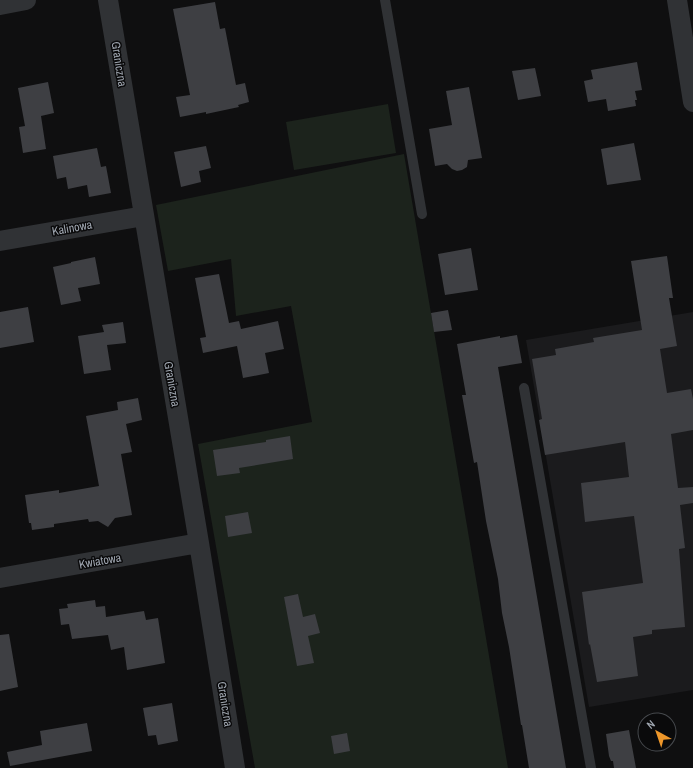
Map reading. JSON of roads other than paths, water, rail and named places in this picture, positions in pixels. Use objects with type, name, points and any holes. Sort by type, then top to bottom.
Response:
[{"type":"street","points":[[0,5],[26,0]]},
{"type":"street","name":"Graniczna","points":[[108,0],[200,543],[235,768]]},
{"type":"street","points":[[676,0],[693,102]]},
{"type":"street","name":"Kalinowa","points":[[0,241],[144,216]]},
{"type":"street","name":"Kwiatowa","points":[[0,578],[200,543]]},
{"type":"lane","points":[[385,0],[422,214]]},
{"type":"lane","points":[[524,388],[592,768]]}]
